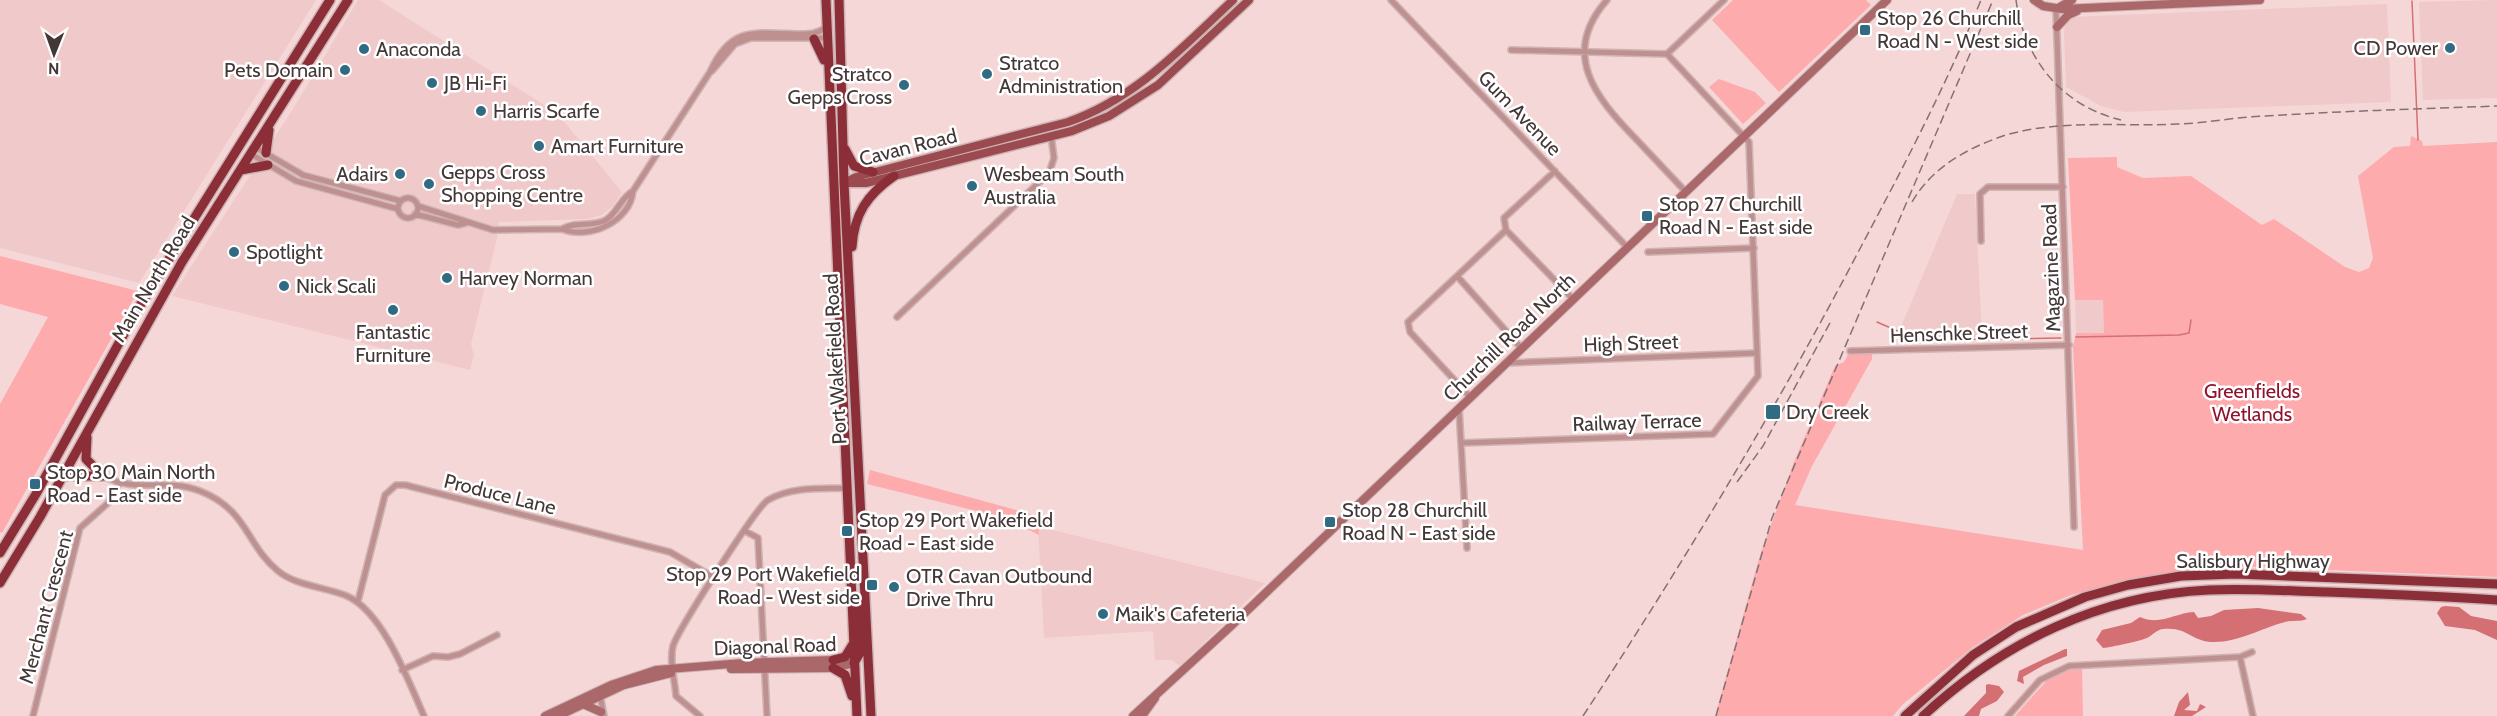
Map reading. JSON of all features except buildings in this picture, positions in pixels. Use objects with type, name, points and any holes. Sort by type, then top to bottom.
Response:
[{"type":"highway","name":"Main North Road","points":[[0,553],[36,494],[136,312],[330,0]]},
{"type":"highway","name":"Main North Road","points":[[2,579],[88,432],[115,379],[182,262],[348,0]]},
{"type":"highway","name":"Port Wakefield Road","points":[[826,0],[849,488],[856,716]]},
{"type":"highway","points":[[828,38],[834,33],[838,0]]},
{"type":"highway","name":"Port Wakefield Road","points":[[838,0],[843,183],[871,716]]},
{"type":"highway","points":[[814,39],[823,54],[828,76]]},
{"type":"highway","points":[[266,102],[271,104],[286,98]]},
{"type":"highway","points":[[266,153],[269,125]]},
{"type":"highway","points":[[831,129],[843,183],[837,221]]},
{"type":"highway","points":[[240,143],[253,151]]},
{"type":"highway","points":[[843,147],[854,166],[873,172]]},
{"type":"highway","points":[[241,170],[268,165]]},
{"type":"highway","points":[[849,298],[852,234],[857,216],[872,193],[894,176]]},
{"type":"highway","points":[[844,405],[848,403],[854,379]]},
{"type":"highway","points":[[88,432],[86,459],[103,476]]},
{"type":"highway","points":[[63,476],[103,476]]},
{"type":"highway","name":"Salisbury Highway","points":[[1905,716],[1949,675],[1996,639],[2057,609],[2127,585],[2181,576],[2226,574],[2497,584]]},
{"type":"highway","points":[[863,576],[859,622],[861,651],[854,663],[860,669],[870,704]]},
{"type":"highway","name":"Salisbury Highway","points":[[1923,716],[1964,680],[2008,650],[2055,626],[2105,608],[2157,596],[2209,590],[2262,590],[2497,600]]},
{"type":"highway","points":[[853,643],[845,657],[833,664],[845,675],[856,716]]},
{"type":"main road","name":"Cavan Road","points":[[843,183],[873,172],[1084,116],[1130,92],[1233,0]]},
{"type":"main road","name":"Cavan Road","points":[[843,183],[856,185],[1052,137],[1088,125],[1123,109],[1158,85],[1249,0]]},
{"type":"main road","points":[[1194,37],[1202,45]]},
{"type":"street","name":"Gum Avenue","points":[[1391,0],[1628,247]]},
{"type":"street","points":[[1607,0],[1593,20],[1584,52],[1590,82],[1604,105],[1686,192]]},
{"type":"street","points":[[1511,50],[1667,54],[1724,0]]},
{"type":"street","name":"Churchill Road North","points":[[1142,716],[1155,699],[1887,0]]},
{"type":"street","points":[[2034,0],[2056,9],[2081,9],[2132,3],[2260,0]]},
{"type":"street","points":[[2045,0],[2056,9]]},
{"type":"street","points":[[2056,9],[2072,0]]},
{"type":"street","name":"Magazine Road","points":[[2056,9],[2074,527]]},
{"type":"street","points":[[2057,27],[2068,15],[2081,9]]},
{"type":"street","points":[[711,72],[719,53],[731,39],[742,35],[812,34],[827,26]]},
{"type":"street","points":[[253,151],[268,165],[296,181],[398,209],[404,217],[415,214],[458,225],[466,223],[500,231],[562,229],[569,225],[591,224],[607,220],[626,195],[633,191],[711,72],[735,44],[746,39],[828,38]]},
{"type":"street","points":[[1667,54],[1745,136]]},
{"type":"street","points":[[897,318],[1049,173],[1054,158],[1049,127]]},
{"type":"street","name":"Railway Terrace","points":[[1461,443],[1713,434],[1757,378],[1751,153],[1745,136]]},
{"type":"street","points":[[253,151],[266,153],[303,175],[400,201],[410,198],[418,206],[459,217],[466,223]]},
{"type":"street","points":[[1555,171],[1504,218],[1506,230],[1573,299]]},
{"type":"street","points":[[1981,241],[1980,194],[1982,190],[1988,187],[2063,187]]},
{"type":"street","points":[[398,209],[400,201]]},
{"type":"street","points":[[415,214],[418,206]]},
{"type":"street","points":[[1471,398],[1410,332],[1408,322],[1506,230]]},
{"type":"street","points":[[1648,252],[1754,248]]},
{"type":"street","points":[[1457,276],[1522,348]]},
{"type":"street","name":"Henschke Street","points":[[1850,351],[2069,345]]},
{"type":"street","name":"High Street","points":[[1507,363],[1757,353]]},
{"type":"street","points":[[1460,408],[1467,548]]},
{"type":"street","points":[[103,476],[118,484],[131,486],[174,484],[211,496],[231,509],[249,530],[269,562],[280,573],[358,601],[378,622],[424,716]]},
{"type":"street","name":"Merchant Crescent","points":[[33,716],[80,528],[108,503],[118,484]]},
{"type":"street","name":"Produce Lane","points":[[358,601],[385,495],[396,485],[405,485],[670,552],[714,577]]},
{"type":"street","points":[[700,716],[676,696],[673,646],[714,577],[765,501],[791,490],[849,488]]},
{"type":"street","points":[[745,531],[758,538],[767,716]]},
{"type":"street","points":[[402,670],[433,657],[460,654],[497,635]]},
{"type":"street","points":[[2008,716],[2040,680],[2069,666],[2241,657],[2252,652]]},
{"type":"street","points":[[2241,657],[2253,716]]},
{"type":"street","name":"Diagonal Road","points":[[545,716],[647,673],[765,665],[854,663]]},
{"type":"street","points":[[597,694],[603,715]]},
{"type":"street","name":"Diagonal Road","points":[[558,716],[583,704],[597,694]]},
{"type":"street","name":"Churchill Road North","points":[[1133,716],[1147,702],[1155,699]]},
{"type":"street","points":[[583,704],[603,715]]},
{"type":"shaded area","points":[[0,0],[316,0],[139,283],[0,248]]},
{"type":"shaded area","name":"Gepps Cross Shopping Centre","points":[[358,0],[379,0],[557,113],[622,192],[613,206],[602,215],[587,219],[499,222],[471,344],[474,355],[470,370],[172,296],[293,109]]},
{"type":"shaded area","points":[[2497,0],[2497,98],[2423,100],[2419,2]]},
{"type":"shaded area","points":[[2387,4],[2391,102],[2124,112],[2101,106],[2066,87],[2064,32],[2065,23],[2071,17]]},
{"type":"shaded area","points":[[1957,194],[1975,194],[1982,337],[1922,338],[1900,329]]},
{"type":"shaded area","points":[[2103,299],[2104,333],[2076,333],[2075,300]]},
{"type":"shaded area","points":[[1038,527],[1265,583],[1180,666],[1171,660],[1155,660],[1153,631],[1044,638]]},
{"type":"shaded area","points":[[2441,607],[2459,607],[2471,616],[2497,621],[2497,640],[2475,630],[2445,626],[2437,613]]},
{"type":"shaded area","points":[[2258,608],[2301,614],[2307,619],[2285,622],[2241,637],[2214,642],[2200,640],[2184,632],[2171,629],[2156,631],[2147,638],[2126,644],[2103,648],[2096,640],[2102,630],[2131,623],[2140,617],[2161,620],[2194,612],[2198,618],[2211,616],[2224,610]]},
{"type":"shaded area","points":[[2067,649],[2067,656],[2023,677],[2024,684],[2017,681],[2019,671]]},
{"type":"shaded area","points":[[1988,684],[1999,686],[2004,692],[1997,701],[1981,709],[1979,716],[1964,716],[1986,693]]},
{"type":"shaded area","points":[[2188,692],[2190,705],[2184,710],[2197,711],[2200,704],[2206,707],[2192,716],[2174,716],[2179,702]]},
{"type":"green space","points":[[1733,0],[1866,0],[1871,5],[1779,92],[1712,20]]},
{"type":"green space","points":[[1719,79],[1755,92],[1766,103],[1743,124],[1709,87]]},
{"type":"green space","name":"Greenfields Wetlands","points":[[2411,136],[2422,141],[2423,146],[2497,142],[2497,577],[2235,566],[2126,580],[2071,595],[2023,615],[1973,647],[1903,704],[1893,716],[1715,716],[1760,555],[1794,462],[1835,366],[1844,362],[1850,351],[1872,350],[1872,359],[1812,466],[1795,505],[2083,550],[2073,346],[2076,333],[2104,333],[2103,300],[2075,300],[2068,158],[2117,157],[2117,167],[2143,178],[2191,176],[2262,225],[2274,219],[2345,267],[2359,272],[2369,268],[2373,258],[2358,176],[2394,147],[2410,146]]},
{"type":"green space","points":[[0,256],[138,291],[2,533],[0,532],[0,404],[48,317],[0,304]]},
{"type":"green space","points":[[870,470],[1053,520],[1049,529],[1039,528],[1039,535],[1005,518],[867,484]]},
{"type":"green space","points":[[2082,664],[2083,716],[2015,716],[2050,677]]},
{"type":"waterway","points":[[2412,1],[2418,140]]},
{"type":"waterway","points":[[2076,337],[2179,335],[2189,333],[2191,320]]},
{"type":"waterway","points":[[1877,322],[1918,340],[2061,338]]},
{"type":"railway","points":[[1583,716],[1694,541],[1832,302],[1911,152],[1981,0]]},
{"type":"railway","points":[[1716,716],[1772,518],[1993,0]]},
{"type":"railway","points":[[2016,0],[2027,42],[2049,77],[2081,104],[2121,120]]},
{"type":"railway","points":[[1912,202],[1930,178],[1965,152],[2006,135],[2027,130],[2070,125],[2179,124],[2294,114],[2497,106]]},
{"type":"railway","points":[[1737,482],[1763,446],[1831,321]]},
{"type":"place","name":"Stop 26 Churchill Road N - West side","points":[[1865,30]]},
{"type":"place","name":"CD Power","points":[[2450,48]]},
{"type":"place","name":"Anaconda","points":[[364,49]]},
{"type":"place","name":"Pets Domain","points":[[345,70]]},
{"type":"place","name":"Stratco Administration","points":[[987,74]]},
{"type":"place","name":"JB Hi-Fi","points":[[432,83]]},
{"type":"place","name":"Stratco Gepps Cross","points":[[904,85]]},
{"type":"place","name":"Harris Scarfe","points":[[481,111]]},
{"type":"place","name":"Amart Furniture","points":[[539,146]]},
{"type":"place","name":"Adairs","points":[[400,174]]},
{"type":"place","name":"Gepps Cross Shopping Centre","points":[[429,184]]},
{"type":"place","name":"Wesbeam South Australia","points":[[972,186]]},
{"type":"place","name":"Stop 27 Churchill Road N - East side","points":[[1647,216]]},
{"type":"place","name":"Spotlight","points":[[234,252]]},
{"type":"place","name":"Harvey Norman","points":[[447,278]]},
{"type":"place","name":"Nick Scali","points":[[284,286]]},
{"type":"place","name":"Fantastic Furniture","points":[[393,310]]},
{"type":"place","name":"Dry Creek","points":[[1773,412]]},
{"type":"place","name":"Stop 30 Main North Road - East side","points":[[35,484]]},
{"type":"place","name":"Stop 28 Churchill Road N - East side","points":[[1330,522]]},
{"type":"place","name":"Stop 29 Port Wakefield Road - East side","points":[[847,531]]},
{"type":"place","name":"Stop 29 Port Wakefield Road - West side","points":[[872,585]]},
{"type":"place","name":"OTR Cavan Outbound Drive Thru","points":[[894,587]]},
{"type":"place","name":"Maik's Cafeteria","points":[[1103,614]]}]
